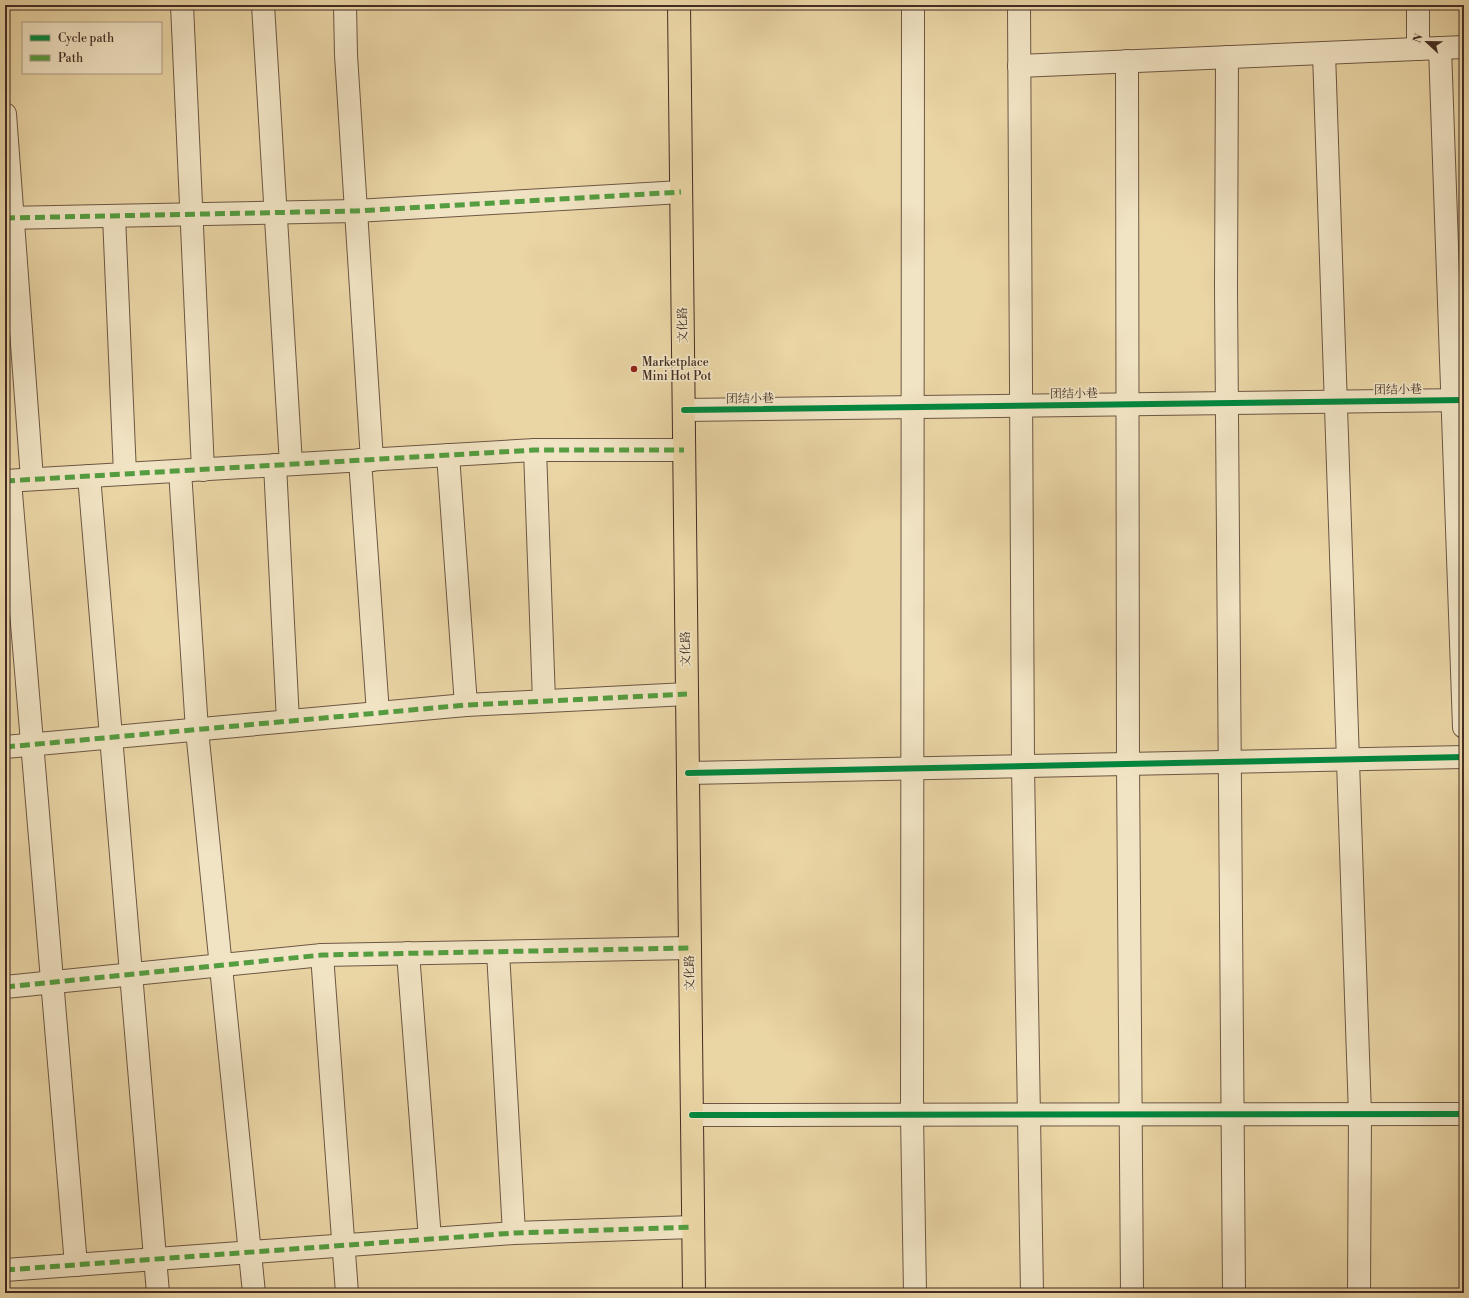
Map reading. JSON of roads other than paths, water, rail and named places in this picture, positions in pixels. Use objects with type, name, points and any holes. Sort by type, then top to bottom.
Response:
[{"type":"main road","name":"文化路","points":[[679,5],[694,1293]]},
{"type":"street","points":[[182,5],[203,470]]},
{"type":"street","points":[[263,5],[275,213],[283,465],[288,721]]},
{"type":"street","points":[[345,5],[346,55],[356,211],[378,713]]},
{"type":"street","points":[[913,5],[912,1115],[916,1293]]},
{"type":"street","points":[[1019,5],[1023,766],[1032,1293]]},
{"type":"street","points":[[1418,5],[1418,49]]},
{"type":"street","points":[[1019,66],[1464,47]]},
{"type":"street","points":[[1440,48],[1458,400],[1464,727]]},
{"type":"street","points":[[1324,53],[1360,1115],[1359,1293]]},
{"type":"street","points":[[1227,57],[1234,1293]]},
{"type":"street","points":[[1127,61],[1128,764],[1132,1293]]},
{"type":"street","points":[[5,114],[9,218],[32,479]]},
{"type":"street","points":[[9,218],[356,211],[681,192]]},
{"type":"street","points":[[114,216],[125,474]]},
{"type":"street","name":"团结小巷","points":[[684,410],[1458,400]]},
{"type":"street","points":[[535,450],[544,701]]},
{"type":"street","points":[[76,1265],[33,745],[8,481],[535,450],[684,450]]},
{"type":"street","points":[[448,455],[466,705]]},
{"type":"street","points":[[180,471],[197,730],[254,1293]]},
{"type":"street","points":[[89,476],[158,1293]]},
{"type":"street","points":[[5,747],[466,705],[687,694]]},
{"type":"street","points":[[688,773],[1464,757]]},
{"type":"street","points":[[5,987],[322,955],[690,948]]},
{"type":"street","points":[[498,952],[514,1233]]},
{"type":"street","points":[[408,953],[430,1240]]},
{"type":"street","points":[[322,955],[346,1293]]},
{"type":"street","points":[[692,1116],[1464,1114]]},
{"type":"street","points":[[5,1270],[514,1233],[693,1226]]},
{"type":"place","name":"Marketplace Mini Hot Pot","points":[[634,369]]}]
